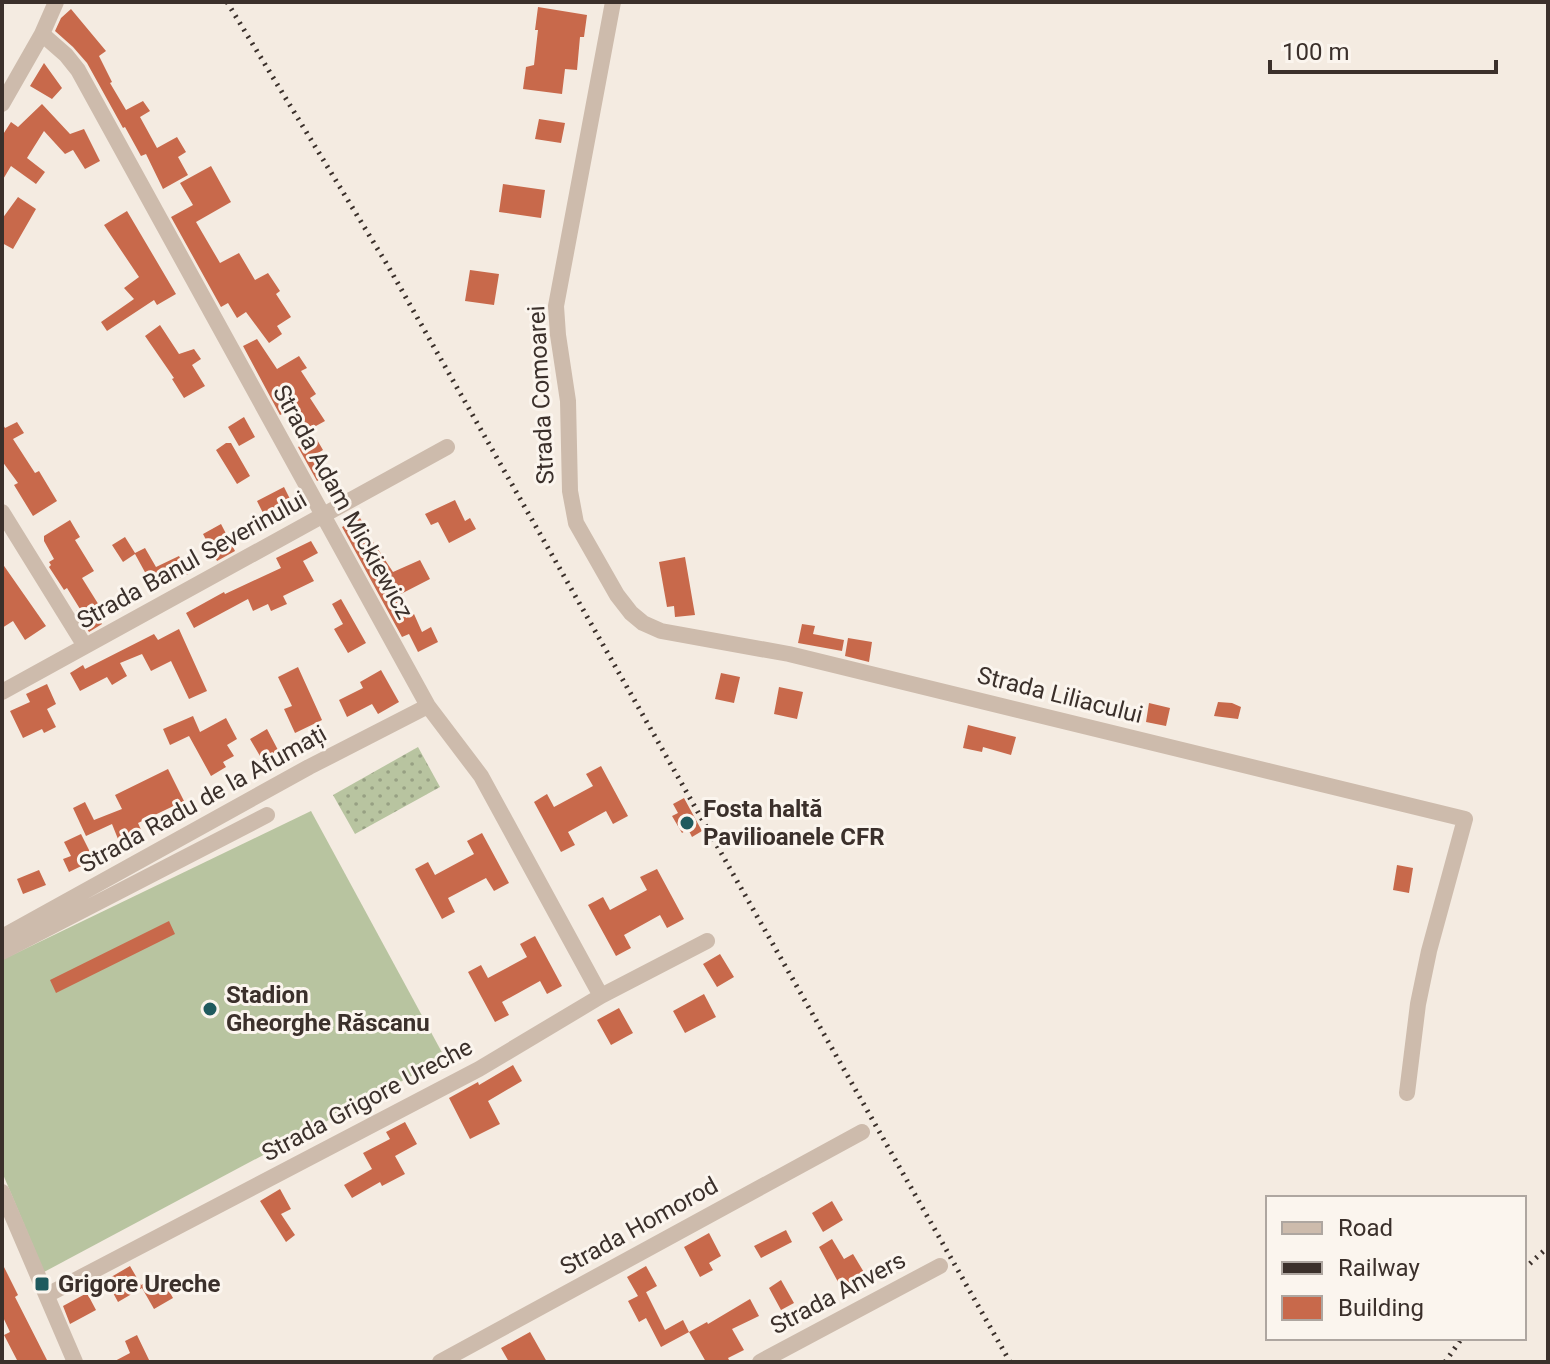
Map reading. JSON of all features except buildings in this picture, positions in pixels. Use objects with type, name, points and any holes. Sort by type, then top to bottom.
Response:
[{"type":"street","points":[[2,104],[42,34],[56,2]]},
{"type":"street","name":"Strada Comoarei","points":[[613,2],[556,306],[568,401],[570,491],[576,523],[617,595],[643,623]]},
{"type":"street","name":"Strada Adam Mickiewicz","points":[[42,34],[78,70],[428,706],[481,776],[601,996]]},
{"type":"street","name":"Strada Banul Severinului","points":[[2,692],[447,447]]},
{"type":"street","points":[[2,512],[85,646]]},
{"type":"street","name":"Strada Liliacului","points":[[643,623],[661,631],[789,654],[1465,819],[1429,951],[1418,1004],[1407,1093]]},
{"type":"street","name":"Strada Radu de la Afumați","points":[[2,937],[309,767],[428,706]]},
{"type":"street","points":[[2,952],[267,815]]},
{"type":"street","name":"Strada Grigore Ureche","points":[[47,1295],[479,1069],[601,996],[707,941]]},
{"type":"street","name":"Strada Homorod","points":[[440,1362],[862,1132]]},
{"type":"street","points":[[2,1192],[75,1362]]},
{"type":"street","name":"Strada Anvers","points":[[760,1362],[940,1266]]},
{"type":"green space","points":[[418,747],[440,787],[355,834],[333,795]]},
{"type":"green space","name":"Stadion Gheorghe Răscanu","points":[[311,811],[445,1058],[44,1272],[2,1172],[2,960]]},
{"type":"railway","points":[[227,2],[388,266],[1010,1362]]},
{"type":"railway","points":[[1526,1267],[1548,1247]]},
{"type":"railway","points":[[1445,1362],[1461,1340]]},
{"type":"place","name":"Fosta haltă Pavilioanele CFR","points":[[687,823]]},
{"type":"place","name":"Stadion Gheorghe Răscanu","points":[[210,1009]]},
{"type":"place","name":"Grigore Ureche","points":[[42,1284]]}]
